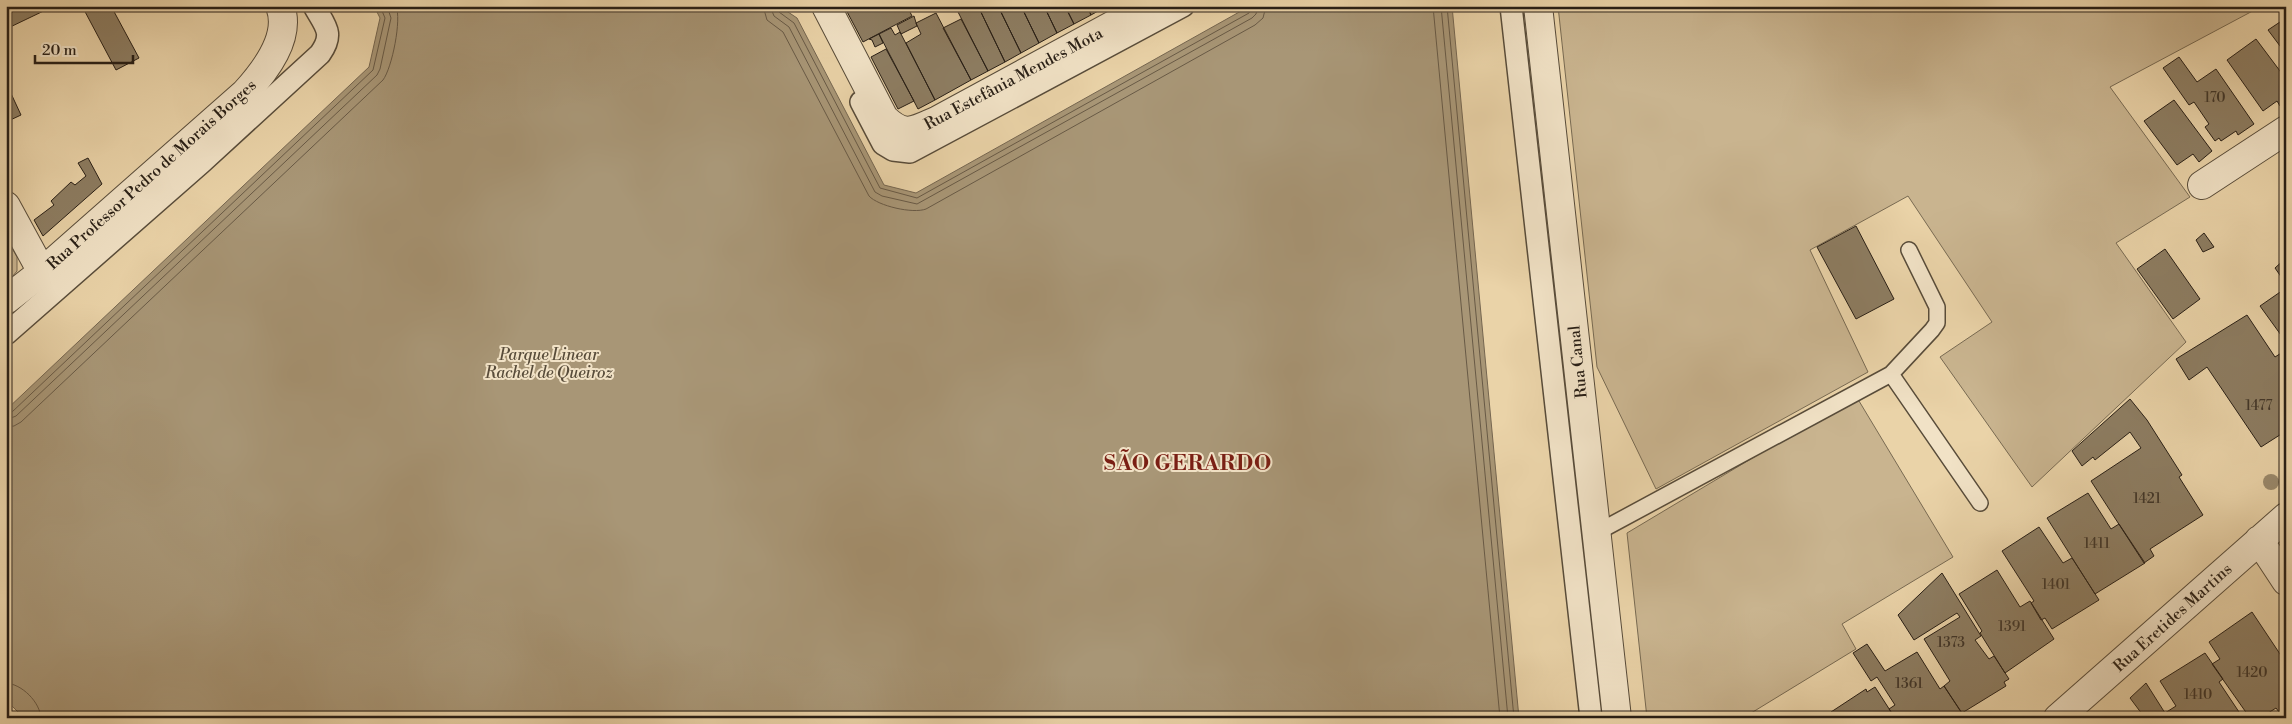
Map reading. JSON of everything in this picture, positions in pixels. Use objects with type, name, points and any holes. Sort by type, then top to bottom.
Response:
[{"type":"street","name":"Rua Professor Pedro de Morais Borges","points":[[6,300],[42,272],[245,93],[273,58],[280,36],[283,16],[280,6]]},
{"type":"street","points":[[6,334],[201,163],[320,54],[328,43],[328,32],[314,6]]},
{"type":"street","points":[[811,6],[883,144],[892,150],[910,152],[1183,6]]},
{"type":"street","name":"Rua Estefânia Mendes Mota","points":[[826,6],[884,118],[895,128],[903,131],[914,130],[938,120],[1148,6]]},
{"type":"street","points":[[1511,6],[1591,718]]},
{"type":"street","name":"Rua Canal","points":[[1538,6],[1617,718]]},
{"type":"street","points":[[2202,185],[2286,130]]},
{"type":"street","points":[[6,206],[42,272]]},
{"type":"street","name":"Rua Eretides Martins","points":[[2058,718],[2286,517]]},
{"type":"street","points":[[2259,540],[2286,582]]},
{"type":"lane","points":[[1596,533],[1891,374],[1932,330],[1938,316],[1937,306],[1909,250]]},
{"type":"lane","points":[[1891,374],[1980,503]]},
{"type":"shaded area","points":[[1558,6],[2262,6],[2110,87],[2190,197],[2116,243],[2186,342],[2032,487],[1940,357],[1992,322],[1908,196],[1810,250],[1868,372],[1656,489],[1597,367]]},
{"type":"shaded area","points":[[6,238],[17,257],[17,271],[6,284]]},
{"type":"shaded area","points":[[1856,396],[1953,557],[1842,624],[1856,649],[1743,718],[1647,718],[1627,533]]},
{"type":"water","name":"Parque Linear Rachel de Queiroz","points":[[374,6],[779,6],[797,18],[884,185],[916,193],[1250,6],[1452,6],[1519,718],[24,718],[6,700],[6,410],[369,67],[380,18]]},
{"type":"building","points":[[6,6],[54,6],[6,29]]},
{"type":"building","points":[[82,6],[111,6],[139,58],[116,70]]},
{"type":"building","points":[[844,6],[907,6],[912,16],[863,42]]},
{"type":"building","points":[[955,6],[978,6],[1005,62],[988,71]]},
{"type":"building","points":[[978,6],[998,6],[1021,53],[1005,62]]},
{"type":"building","points":[[998,6],[1021,6],[1039,43],[1021,53]]},
{"type":"building","points":[[1021,6],[1044,6],[1057,33],[1039,43]]},
{"type":"building","points":[[1044,6],[1065,6],[1074,24],[1057,33]]},
{"type":"building","points":[[1065,6],[1087,6],[1091,15],[1074,24]]},
{"type":"building","points":[[1087,6],[1107,6],[1091,15]]},
{"type":"building","points":[[936,13],[971,80],[935,100],[906,43],[921,34],[916,23]]},
{"type":"building","points":[[914,16],[917,26],[901,34],[897,25]]},
{"type":"building","points":[[2286,18],[2286,54],[2268,30]]},
{"type":"building","points":[[961,19],[988,71],[971,80],[943,28]]},
{"type":"building","points":[[891,28],[895,35],[900,32],[935,100],[918,109],[879,34]]},
{"type":"building","points":[[879,34],[883,43],[875,47],[872,40],[869,39]]},
{"type":"building","points":[[2256,39],[2286,79],[2286,102],[2280,106],[2277,101],[2263,111],[2227,60]]},
{"type":"building","points":[[886,49],[914,101],[898,109],[871,57]]},
{"type":"building","points":[[2179,57],[2197,82],[2216,69],[2254,124],[2238,135],[2236,131],[2221,141],[2219,138],[2215,141],[2205,127],[2209,124],[2194,102],[2189,105],[2163,68]]},
{"type":"building","points":[[8,87],[21,115],[6,122],[6,88]]},
{"type":"building","points":[[2174,100],[2212,151],[2199,162],[2193,154],[2177,165],[2144,121]]},
{"type":"building","points":[[88,158],[102,184],[43,236],[34,220],[54,205],[51,201],[71,182],[75,185],[86,176],[78,163]]},
{"type":"building","points":[[1856,226],[1894,299],[1856,319],[1817,247]]},
{"type":"building","points":[[2204,233],[2214,247],[2203,252],[2196,240]]},
{"type":"building","points":[[2165,249],[2200,299],[2173,319],[2137,269]]},
{"type":"building","points":[[2286,258],[2286,280],[2284,281],[2275,268]]},
{"type":"building","points":[[2286,288],[2286,342],[2260,306]]},
{"type":"building","points":[[2247,315],[2275,357],[2286,350],[2286,431],[2261,447],[2207,367],[2189,380],[2176,359]]},
{"type":"building","points":[[2130,399],[2147,420],[2182,475],[2179,477],[2203,515],[2150,549],[2154,556],[2144,563],[2091,481],[2141,448],[2130,432],[2095,460],[2093,457],[2082,466],[2072,451]]},
{"type":"building","points":[[2088,493],[2111,529],[2119,524],[2145,563],[2095,594],[2047,518]]},
{"type":"building","points":[[2039,527],[2063,563],[2072,558],[2099,600],[2052,629],[2045,618],[2041,620],[2031,603],[2034,601],[2002,551]]},
{"type":"building","points":[[1997,570],[2020,607],[2030,601],[2054,639],[2005,673],[1959,594]]},
{"type":"building","points":[[1942,573],[1981,636],[1975,640],[1989,659],[1994,656],[2009,679],[2004,682],[2006,686],[1962,713],[1944,686],[1950,681],[1924,639],[1960,617],[1957,613],[1914,640],[1898,615]]},
{"type":"building","points":[[2252,612],[2286,663],[2286,708],[2279,712],[2276,708],[2265,715],[2267,718],[2250,718],[2212,664],[2220,659],[2209,642]]},
{"type":"building","points":[[1867,644],[1885,671],[1917,652],[1940,689],[1944,686],[1961,712],[1956,716],[1958,718],[1895,718],[1889,709],[1895,705],[1877,677],[1871,681],[1853,653]]},
{"type":"building","points":[[2205,653],[2223,679],[2219,682],[2243,718],[2169,718],[2165,713],[2176,706],[2160,681]]},
{"type":"building","points":[[2146,683],[2169,718],[2145,718],[2130,698]]},
{"type":"building","points":[[1875,687],[1895,718],[1828,718],[1832,715],[1831,712],[1866,689],[1867,692]]},
{"type":"building","points":[[2286,708],[2286,718],[2270,718],[2279,712]]},
{"type":"district","name":"SÃO GERARDO","points":[[1188,463]]}]
